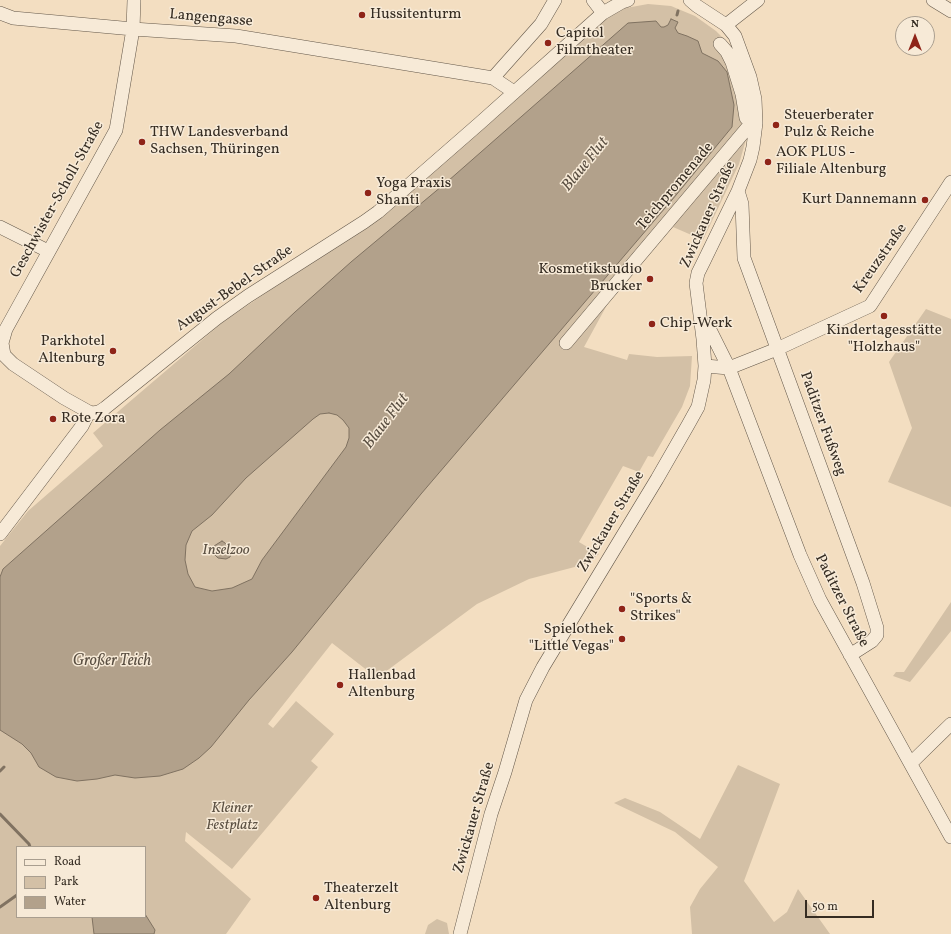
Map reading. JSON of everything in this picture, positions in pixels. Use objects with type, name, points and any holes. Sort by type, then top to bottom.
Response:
[{"type":"street","name":"Geschwister-Scholl-Straße","points":[[89,412],[64,398],[2,357],[2,343],[6,329],[116,130],[134,29],[134,0]]},
{"type":"street","points":[[514,92],[493,78],[541,24],[555,0]]},
{"type":"street","points":[[593,0],[603,13]]},
{"type":"street","name":"August-Bebel-Straße","points":[[89,412],[99,412],[217,318],[373,215],[603,13],[628,0]]},
{"type":"street","points":[[690,0],[726,25],[758,0]]},
{"type":"street","points":[[933,0],[951,11]]},
{"type":"street","name":"Langengasse","points":[[0,13],[13,18],[134,29],[236,36],[493,78]]},
{"type":"street","name":"Zwickauer Straße","points":[[460,934],[491,814],[526,700],[543,667],[698,407],[704,380],[705,366],[696,288],[698,273],[738,191],[750,160],[756,123],[755,99],[750,77],[734,36],[726,25]]},
{"type":"street","points":[[720,44],[727,52],[732,62],[742,94],[746,118],[756,123]]},
{"type":"street","name":"Teichpromenade","points":[[566,343],[748,127],[756,123]]},
{"type":"street","name":"Kreuzstraße","points":[[729,368],[777,349],[870,306],[951,182]]},
{"type":"street","name":"Paditzer Fußweg","points":[[738,191],[742,204],[744,258],[863,583],[877,628],[877,635],[872,641],[850,654]]},
{"type":"street","points":[[0,227],[48,251]]},
{"type":"street","name":"Paditzer Straße","points":[[701,324],[709,328],[729,368],[803,562],[820,600],[951,837]]},
{"type":"street","points":[[705,366],[729,368]]},
{"type":"street","points":[[0,534],[82,426],[89,412]]},
{"type":"street","points":[[911,763],[951,724]]},
{"type":"green space","points":[[648,4],[671,6],[695,16],[716,31],[729,44],[740,63],[751,122],[739,164],[703,240],[673,227],[607,305],[584,347],[627,360],[629,354],[657,357],[692,356],[690,386],[682,407],[653,457],[648,456],[639,472],[623,466],[579,542],[599,554],[586,564],[529,579],[477,604],[377,678],[332,643],[268,724],[273,728],[296,701],[334,734],[311,761],[318,767],[232,869],[186,832],[185,841],[251,899],[226,934],[0,934],[0,546],[28,511],[103,446],[93,433],[223,322],[375,219],[615,12],[626,8]]},
{"type":"green space","points":[[926,309],[951,319],[951,507],[888,482],[912,428],[889,362]]},
{"type":"green space","points":[[951,602],[951,631],[910,682],[893,676],[896,672],[904,672]]},
{"type":"green space","points":[[738,765],[780,784],[744,881],[774,922],[787,912],[798,889],[830,934],[692,934],[690,907],[700,889],[718,867],[675,832],[614,803],[625,798],[660,812],[700,839]]},
{"type":"green space","points":[[437,919],[447,923],[449,934],[425,934],[428,925]]},
{"type":"water","name":"Großer Teich","points":[[671,19],[678,22],[675,28],[678,33],[698,41],[702,53],[718,61],[727,72],[734,105],[732,127],[677,194],[421,494],[292,652],[249,700],[211,747],[199,758],[183,769],[160,776],[135,778],[115,775],[77,781],[56,777],[39,767],[31,753],[22,744],[0,730],[0,577],[3,569],[160,430],[229,374],[351,262],[448,181],[628,23],[656,21],[661,27],[668,25]],"holes":[[[329,413],[337,415],[349,428],[349,438],[346,447],[262,560],[252,579],[232,588],[212,591],[195,587],[188,574],[185,560],[186,545],[192,531],[212,515],[246,478],[313,419],[320,414]]]},
{"type":"water","points":[[222,541],[232,551],[230,557],[226,559],[218,558],[214,554],[214,546]]},
{"type":"water","points":[[146,916],[155,930],[154,934],[94,934],[92,918],[146,918]]},
{"type":"waterway","name":"Blaue Flut","points":[[677,15],[678,11]]},
{"type":"waterway","name":"Blaue Flut","points":[[0,771],[4,767]]},
{"type":"waterway","name":"Blaue Flut","points":[[0,814],[30,846]]},
{"type":"waterway","name":"Blaue Flut","points":[[0,907],[16,896]]},
{"type":"place","name":"Hussitenturm","points":[[362,15]]},
{"type":"place","name":"Capitol Filmtheater","points":[[548,43]]},
{"type":"place","name":"Steuerberater Pulz & Reiche","points":[[776,125]]},
{"type":"place","name":"THW Landesverband Sachsen, Thüringen","points":[[142,142]]},
{"type":"place","name":"AOK PLUS - Filiale Altenburg","points":[[768,162]]},
{"type":"place","name":"Yoga Praxis Shanti","points":[[368,193]]},
{"type":"place","name":"Kurt Dannemann","points":[[925,200]]},
{"type":"place","name":"Kosmetikstudio Brucker","points":[[650,279]]},
{"type":"place","name":"Kindertagesstätte \"Holzhaus\"","points":[[884,316]]},
{"type":"place","name":"Chip-Werk","points":[[652,324]]},
{"type":"place","name":"Parkhotel Altenburg","points":[[113,351]]},
{"type":"place","name":"Rote Zora","points":[[53,419]]},
{"type":"place","name":"\"Sports & Strikes\"","points":[[622,609]]},
{"type":"place","name":"Spielothek \"Little Vegas\"","points":[[622,639]]},
{"type":"place","name":"Hallenbad Altenburg","points":[[340,685]]},
{"type":"place","name":"Theaterzelt Altenburg","points":[[316,898]]},
{"type":"park label","name":"Inselzoo","points":[[226,551]]},
{"type":"park label","name":"Kleiner Festplatz","points":[[232,818]]}]
